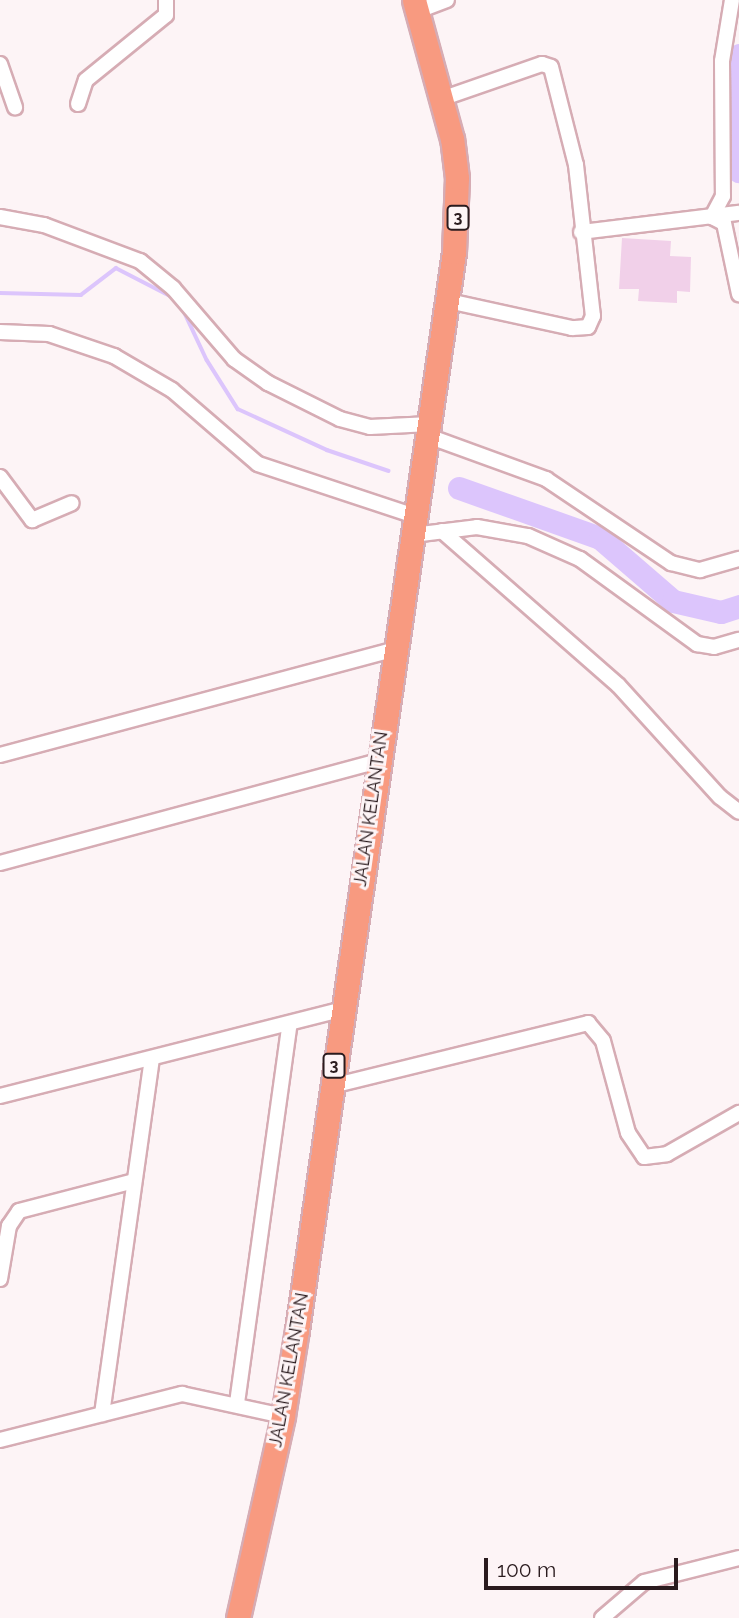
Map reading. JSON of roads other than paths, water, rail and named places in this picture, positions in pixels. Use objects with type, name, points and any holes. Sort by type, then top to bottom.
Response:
[{"type":"highway","name":"JALAN KELANTAN","points":[[238,1618],[284,1416],[377,761],[429,433],[458,221],[457,178],[441,99],[416,6]]},
{"type":"street","points":[[78,104],[86,80],[166,15],[166,0]]},
{"type":"street","points":[[416,6],[447,0]]},
{"type":"street","points":[[717,216],[723,196],[722,61],[732,0]]},
{"type":"street","points":[[0,64],[15,107]]},
{"type":"street","points":[[441,99],[542,64],[551,67],[576,165],[581,232],[593,316],[588,327],[572,328],[448,302]]},
{"type":"street","points":[[581,232],[739,213]]},
{"type":"street","points":[[717,216],[726,229],[739,294]]},
{"type":"street","points":[[0,217],[44,225],[140,261],[173,288],[234,359],[268,383],[340,419],[370,428],[429,433],[546,479],[671,563],[701,570],[739,559]]},
{"type":"street","points":[[0,332],[49,334],[114,356],[173,390],[258,464],[442,531],[618,685],[720,797],[739,812]]},
{"type":"street","points":[[0,477],[32,520],[72,503]]},
{"type":"street","points":[[442,531],[503,530],[554,544],[697,644],[714,647],[739,640]]},
{"type":"street","points":[[0,755],[395,649]]},
{"type":"street","points":[[0,863],[377,761]]},
{"type":"street","points":[[0,1096],[289,1027],[341,1010]]},
{"type":"street","points":[[332,1086],[588,1023],[603,1041],[628,1133],[644,1157],[667,1154],[739,1113]]},
{"type":"street","points":[[237,1403],[289,1027]]},
{"type":"street","points":[[102,1414],[152,1060]]},
{"type":"street","points":[[0,1279],[9,1226],[19,1210],[134,1181]]},
{"type":"street","points":[[0,1440],[182,1394],[237,1403],[284,1416]]},
{"type":"street","points":[[602,1618],[644,1582],[739,1558]]},
{"type":"waterway","points":[[739,55],[728,82],[739,171]]},
{"type":"waterway","points":[[0,293],[81,295],[116,268],[174,298]]},
{"type":"waterway","points":[[183,309],[207,360],[238,409],[327,450],[389,471]]},
{"type":"waterway","points":[[459,488],[600,538],[673,601],[721,612],[739,606]]}]
